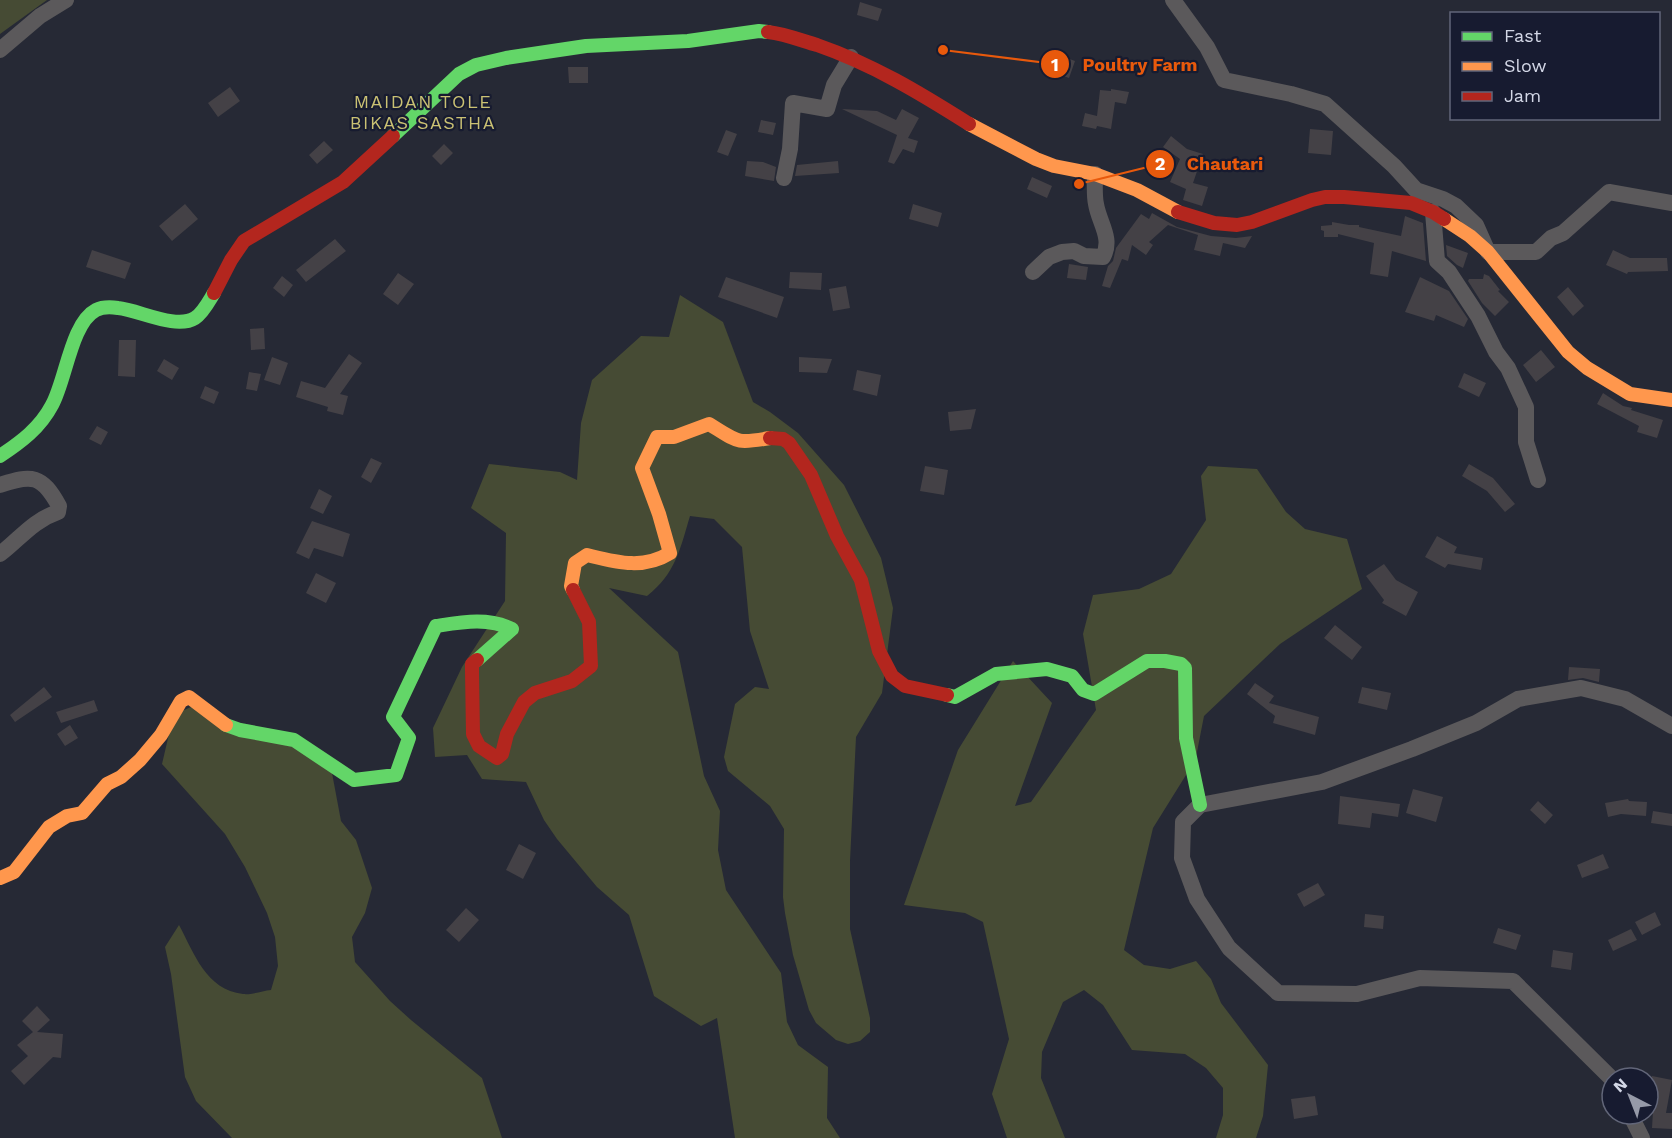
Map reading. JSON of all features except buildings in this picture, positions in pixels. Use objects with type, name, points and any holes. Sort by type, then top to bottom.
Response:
[{"type":"street","points":[[0,50],[40,16],[66,0]]},
{"type":"street","points":[[1173,0],[1207,47],[1224,80],[1291,94],[1325,104],[1394,166],[1416,190],[1456,206],[1476,225],[1488,252]]},
{"type":"street","points":[[0,456],[17,446],[34,431],[51,411],[62,390],[77,333],[87,316],[103,308],[116,307],[180,322],[193,320],[205,306],[234,253],[244,241],[343,182],[459,74],[476,65],[586,46],[688,40],[759,31],[784,34],[851,57],[911,87],[971,125],[1036,159],[1054,166],[1095,174],[1137,190],[1180,214],[1214,223],[1237,225],[1252,222],[1325,197],[1344,196],[1411,203],[1433,212],[1470,236],[1488,252],[1568,352],[1587,368],[1630,394],[1672,400]]},
{"type":"street","points":[[784,178],[790,149],[793,103],[827,110],[834,85],[851,57]]},
{"type":"street","points":[[1033,272],[1049,257],[1062,252],[1074,251],[1084,256],[1103,257],[1105,255],[1108,244],[1107,235],[1096,204],[1095,174]]},
{"type":"street","points":[[1488,252],[1536,252],[1551,238],[1563,233],[1609,192],[1672,203]]},
{"type":"street","points":[[1433,212],[1437,261],[1449,272],[1478,316],[1496,352],[1508,368],[1526,406],[1526,442],[1538,480]]},
{"type":"street","points":[[0,878],[14,872],[49,826],[67,816],[82,813],[107,784],[121,777],[140,760],[161,735],[181,701],[189,697],[224,724],[240,730],[294,740],[354,780],[396,775],[409,738],[393,717],[436,626],[485,622],[504,624],[512,629],[472,664],[472,729],[482,750],[497,758],[502,754],[507,734],[524,702],[535,693],[572,681],[591,666],[589,622],[571,585],[575,563],[587,555],[636,566],[652,562],[670,553],[642,468],[657,437],[674,436],[710,424],[736,441],[753,442],[770,438],[786,441],[793,448],[815,482],[838,537],[860,579],[878,648],[886,667],[902,685],[955,697],[996,674],[1047,669],[1072,676],[1083,690],[1094,694],[1147,661],[1181,664],[1185,668],[1186,738],[1200,805]]},
{"type":"street","points":[[0,486],[17,479],[36,478],[59,506],[58,512],[30,526],[0,554]]},
{"type":"street","points":[[1600,1067],[1513,981],[1420,978],[1357,994],[1278,993],[1229,948],[1197,899],[1182,858],[1183,822],[1200,805],[1322,782],[1412,749],[1476,723],[1518,699],[1581,688],[1625,699],[1672,726]]},
{"type":"green space","points":[[0,0],[47,0],[0,34]]},
{"type":"green space","points":[[680,295],[723,322],[753,402],[798,433],[844,485],[881,558],[893,608],[882,693],[856,737],[850,861],[850,929],[870,1018],[870,1032],[860,1041],[848,1044],[836,1040],[816,1023],[809,1010],[793,955],[785,913],[783,897],[784,829],[770,806],[728,771],[724,757],[735,704],[755,687],[769,689],[750,631],[742,547],[714,519],[690,516],[676,560],[665,578],[647,596],[609,588],[678,652],[704,776],[720,811],[718,850],[726,890],[781,973],[787,1022],[798,1045],[828,1067],[827,1118],[840,1138],[735,1138],[717,1018],[701,1026],[654,996],[629,915],[597,887],[557,839],[544,820],[526,782],[482,779],[467,755],[435,757],[433,728],[462,667],[505,601],[506,533],[471,508],[489,464],[560,472],[577,480],[581,423],[592,380],[641,336],[669,337]]},
{"type":"green space","points":[[1208,466],[1257,469],[1286,512],[1305,529],[1347,539],[1362,589],[1280,644],[1204,716],[1197,752],[1191,767],[1153,828],[1124,950],[1144,965],[1170,969],[1196,961],[1211,979],[1221,1003],[1268,1065],[1263,1116],[1256,1138],[1216,1138],[1223,1115],[1223,1088],[1206,1068],[1185,1054],[1132,1050],[1103,1005],[1084,990],[1063,1002],[1042,1052],[1041,1078],[1065,1138],[1007,1138],[992,1094],[1009,1039],[983,922],[965,913],[904,905],[958,750],[1013,661],[1052,703],[1015,806],[1031,802],[1096,710],[1083,634],[1093,595],[1139,589],[1171,574],[1206,520],[1201,476]]},
{"type":"green space","points":[[193,706],[291,743],[332,773],[341,821],[356,840],[372,888],[365,913],[352,937],[355,962],[390,1001],[482,1078],[502,1138],[232,1138],[196,1101],[185,1077],[171,974],[165,947],[179,925],[196,958],[210,978],[230,991],[243,994],[271,990],[278,966],[275,937],[267,913],[245,867],[225,834],[162,764],[169,734],[180,712]]},
{"type":"traffic: fast","points":[[393,136],[459,74],[476,65],[586,46],[688,41],[759,31],[768,32]]},
{"type":"traffic: fast","points":[[0,456],[42,421],[57,394],[75,339],[88,317],[96,310],[107,307],[127,309],[168,321],[187,321],[201,313],[214,293]]},
{"type":"traffic: fast","points":[[226,725],[240,730],[294,740],[354,780],[396,775],[409,738],[393,717],[436,626],[484,622],[512,629],[477,660]]},
{"type":"traffic: fast","points":[[947,695],[955,697],[996,674],[1047,669],[1072,676],[1083,690],[1094,694],[1147,661],[1181,664],[1185,668],[1186,738],[1200,805]]},
{"type":"traffic: slow","points":[[969,124],[1036,159],[1054,166],[1095,174],[1137,190],[1178,212]]},
{"type":"traffic: slow","points":[[1444,219],[1470,236],[1488,252],[1568,352],[1587,368],[1630,394],[1672,400]]},
{"type":"traffic: slow","points":[[573,590],[571,586],[575,563],[587,555],[619,562],[640,563],[670,553],[642,468],[657,437],[674,437],[709,424],[738,440],[770,438]]},
{"type":"traffic: slow","points":[[0,878],[14,872],[49,827],[67,816],[82,813],[107,784],[121,777],[140,760],[161,735],[181,701],[189,697],[226,725]]},
{"type":"traffic: jam","points":[[768,32],[817,45],[857,61],[914,90],[969,124]]},
{"type":"traffic: jam","points":[[214,293],[244,241],[343,182],[393,136]]},
{"type":"traffic: jam","points":[[1178,212],[1214,223],[1237,225],[1252,222],[1312,200],[1344,197],[1411,203],[1444,219]]},
{"type":"traffic: jam","points":[[770,438],[783,439],[789,443],[811,475],[837,536],[861,580],[879,651],[892,676],[905,686],[947,695]]},
{"type":"traffic: jam","points":[[477,660],[472,664],[473,734],[479,746],[497,758],[502,754],[507,734],[524,702],[535,693],[572,681],[591,666],[589,622],[573,590]]},
{"type":"place","name":"Poultry Farm","points":[[943,50]]},
{"type":"place","name":"Chautari","points":[[1079,184]]},
{"type":"district","name":"MAIDAN TOLE BIKAS SASTHA","points":[[423,111]]}]
